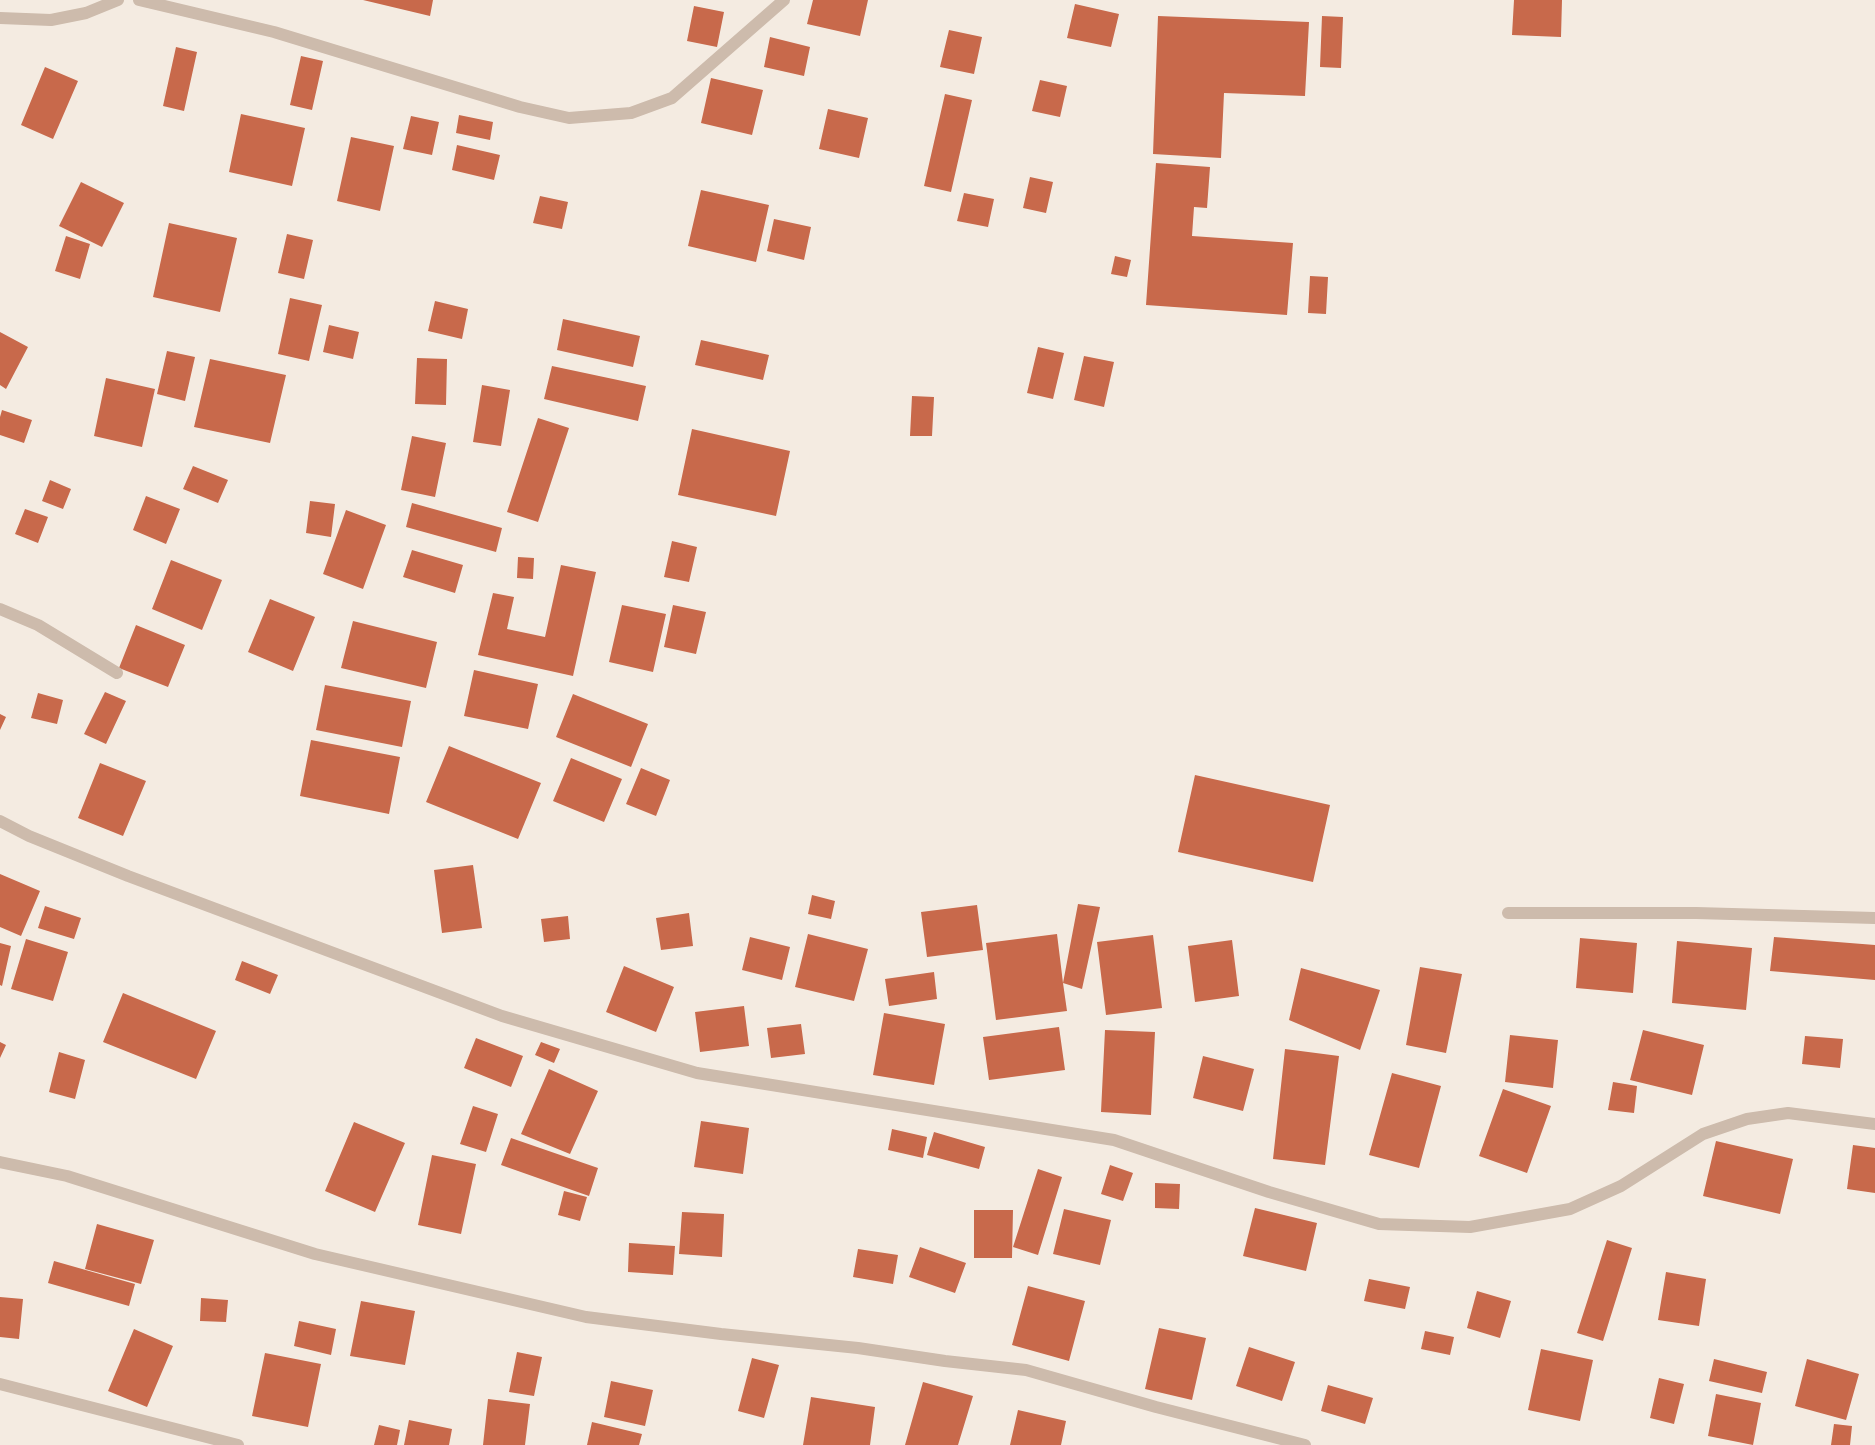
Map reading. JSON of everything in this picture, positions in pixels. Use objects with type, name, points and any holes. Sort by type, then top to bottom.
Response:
[{"type":"street","points":[[0,18],[51,20],[86,13],[118,0]]},
{"type":"street","points":[[139,0],[274,32],[520,107],[569,118],[631,113],[672,98],[784,0]]},
{"type":"street","points":[[0,609],[38,625],[117,673]]},
{"type":"street","points":[[0,821],[29,836],[128,876],[511,1019],[697,1073],[1114,1140],[1269,1192],[1379,1224],[1470,1227],[1570,1209],[1621,1186],[1703,1134],[1747,1119],[1788,1113],[1875,1124]]},
{"type":"street","points":[[1508,913],[1696,913],[1875,918]]},
{"type":"street","points":[[0,1162],[67,1176],[315,1254],[586,1317],[721,1334],[858,1348],[945,1361],[1026,1370],[1156,1407],[1305,1445]]},
{"type":"street","points":[[0,1384],[238,1445]]},
{"type":"building","points":[[363,0],[433,0],[430,16]]},
{"type":"building","points":[[813,0],[868,0],[860,36],[807,24]]},
{"type":"building","points":[[1514,0],[1562,0],[1561,37],[1512,35]]},
{"type":"building","points":[[1075,4],[1119,14],[1111,47],[1067,38]]},
{"type":"building","points":[[694,6],[724,12],[717,47],[687,41]]},
{"type":"building","points":[[1158,16],[1309,22],[1305,96],[1224,93],[1221,158],[1153,154]]},
{"type":"building","points":[[1322,16],[1343,17],[1341,68],[1320,67]]},
{"type":"building","points":[[949,30],[982,37],[974,74],[940,67]]},
{"type":"building","points":[[770,37],[810,47],[804,76],[764,67]]},
{"type":"building","points":[[176,47],[197,52],[184,111],[163,106]]},
{"type":"building","points":[[301,56],[323,61],[312,110],[290,105]]},
{"type":"building","points":[[45,67],[78,81],[53,139],[21,125]]},
{"type":"building","points":[[711,78],[763,90],[752,135],[701,123]]},
{"type":"building","points":[[1040,80],[1067,86],[1060,117],[1032,111]]},
{"type":"building","points":[[945,94],[972,100],[951,192],[924,186]]},
{"type":"building","points":[[828,109],[868,118],[859,158],[819,149]]},
{"type":"building","points":[[241,114],[305,128],[292,186],[229,172]]},
{"type":"building","points":[[459,115],[493,122],[490,140],[456,133]]},
{"type":"building","points":[[411,116],[439,122],[432,155],[403,149]]},
{"type":"building","points":[[351,137],[394,146],[380,211],[337,201]]},
{"type":"building","points":[[457,145],[500,155],[494,180],[452,170]]},
{"type":"building","points":[[1156,163],[1210,167],[1207,208],[1194,207],[1192,236],[1293,243],[1287,315],[1146,305]]},
{"type":"building","points":[[1030,177],[1053,182],[1046,213],[1023,208]]},
{"type":"building","points":[[81,182],[124,203],[102,247],[59,226]]},
{"type":"building","points":[[701,190],[769,205],[756,262],[688,246]]},
{"type":"building","points":[[964,193],[994,199],[988,227],[957,221]]},
{"type":"building","points":[[540,196],[568,202],[562,229],[533,223]]},
{"type":"building","points":[[774,219],[811,227],[804,260],[767,251]]},
{"type":"building","points":[[169,223],[237,238],[220,312],[153,297]]},
{"type":"building","points":[[287,234],[313,240],[304,279],[278,273]]},
{"type":"building","points":[[66,236],[90,244],[80,279],[55,271]]},
{"type":"building","points":[[1115,256],[1131,260],[1127,277],[1111,274]]},
{"type":"building","points":[[1310,276],[1328,277],[1326,314],[1308,313]]},
{"type":"building","points":[[290,298],[322,305],[309,361],[278,354]]},
{"type":"building","points":[[435,301],[468,309],[462,339],[428,331]]},
{"type":"building","points":[[563,319],[640,336],[633,367],[557,350]]},
{"type":"building","points":[[329,325],[359,332],[353,359],[323,352]]},
{"type":"building","points":[[0,332],[28,347],[6,389],[0,385]]},
{"type":"building","points":[[701,340],[769,355],[763,380],[695,365]]},
{"type":"building","points":[[1038,347],[1064,353],[1053,399],[1027,393]]},
{"type":"building","points":[[167,351],[195,357],[185,401],[157,394]]},
{"type":"building","points":[[1084,356],[1114,362],[1104,407],[1074,400]]},
{"type":"building","points":[[417,358],[447,359],[446,405],[415,404]]},
{"type":"building","points":[[210,359],[286,375],[270,443],[194,427]]},
{"type":"building","points":[[552,366],[646,386],[638,421],[544,399]]},
{"type":"building","points":[[106,378],[155,389],[142,447],[94,436]]},
{"type":"building","points":[[482,385],[510,390],[501,446],[473,442]]},
{"type":"building","points":[[912,396],[934,397],[932,436],[910,436]]},
{"type":"building","points":[[2,410],[32,420],[24,443],[0,435]]},
{"type":"building","points":[[538,418],[569,428],[538,522],[507,512]]},
{"type":"building","points":[[692,429],[790,451],[776,516],[678,495]]},
{"type":"building","points":[[412,436],[446,443],[435,497],[401,490]]},
{"type":"building","points":[[193,466],[228,480],[218,503],[183,489]]},
{"type":"building","points":[[50,480],[71,489],[63,509],[42,501]]},
{"type":"building","points":[[146,496],[180,509],[166,544],[133,530]]},
{"type":"building","points":[[310,501],[335,504],[331,537],[306,533]]},
{"type":"building","points":[[412,503],[502,528],[496,552],[406,527]]},
{"type":"building","points":[[25,509],[48,517],[38,543],[15,534]]},
{"type":"building","points":[[346,510],[386,525],[363,589],[323,574]]},
{"type":"building","points":[[672,541],[697,547],[689,582],[664,577]]},
{"type":"building","points":[[412,550],[463,565],[455,593],[403,577]]},
{"type":"building","points":[[518,557],[534,558],[533,579],[517,578]]},
{"type":"building","points":[[171,560],[222,580],[202,630],[152,609]]},
{"type":"building","points":[[561,565],[596,572],[573,676],[478,655],[493,593],[514,597],[507,629],[545,637]]},
{"type":"building","points":[[270,599],[315,617],[293,671],[248,652]]},
{"type":"building","points":[[622,605],[666,614],[653,672],[609,662]]},
{"type":"building","points":[[673,605],[706,612],[696,654],[664,647]]},
{"type":"building","points":[[353,621],[437,642],[426,688],[341,668]]},
{"type":"building","points":[[136,625],[185,645],[168,687],[119,668]]},
{"type":"building","points":[[474,670],[538,684],[528,729],[464,716]]},
{"type":"building","points":[[325,685],[411,701],[402,747],[316,730]]},
{"type":"building","points":[[105,692],[126,701],[106,744],[84,734]]},
{"type":"building","points":[[38,693],[63,700],[57,724],[31,718]]},
{"type":"building","points":[[573,694],[648,724],[631,767],[556,737]]},
{"type":"building","points":[[0,714],[6,717],[0,730]]},
{"type":"building","points":[[311,740],[400,757],[389,814],[300,796]]},
{"type":"building","points":[[449,746],[541,783],[518,839],[426,802]]},
{"type":"building","points":[[571,758],[622,779],[604,822],[553,801]]},
{"type":"building","points":[[100,763],[146,781],[123,836],[78,818]]},
{"type":"building","points":[[641,768],[670,780],[656,816],[626,804]]},
{"type":"building","points":[[1195,775],[1330,805],[1313,882],[1178,852]]},
{"type":"building","points":[[473,865],[482,928],[442,933],[434,870]]},
{"type":"building","points":[[0,874],[40,891],[21,936],[0,927]]},
{"type":"building","points":[[812,895],[835,901],[831,919],[808,914]]},
{"type":"building","points":[[1078,904],[1100,907],[1082,989],[1063,983]]},
{"type":"building","points":[[977,905],[983,950],[927,957],[921,912]]},
{"type":"building","points":[[45,906],[81,918],[74,939],[38,928]]},
{"type":"building","points":[[689,913],[693,946],[661,950],[656,918]]},
{"type":"building","points":[[568,916],[570,939],[544,942],[541,919]]},
{"type":"building","points":[[808,934],[868,949],[854,1001],[795,987]]},
{"type":"building","points":[[1057,934],[1067,1011],[996,1020],[986,943]]},
{"type":"building","points":[[1153,935],[1162,1008],[1106,1015],[1097,942]]},
{"type":"building","points":[[750,937],[790,947],[782,980],[742,970]]},
{"type":"building","points":[[1774,937],[1875,945],[1875,980],[1770,971]]},
{"type":"building","points":[[1580,938],[1637,943],[1633,993],[1576,988]]},
{"type":"building","points":[[26,939],[68,952],[53,1001],[11,989]]},
{"type":"building","points":[[1232,940],[1239,996],[1195,1002],[1188,946]]},
{"type":"building","points":[[1677,941],[1752,948],[1746,1010],[1672,1003]]},
{"type":"building","points":[[0,943],[11,946],[2,986],[0,985]]},
{"type":"building","points":[[242,961],[278,975],[270,994],[235,980]]},
{"type":"building","points":[[624,966],[674,987],[656,1032],[606,1012]]},
{"type":"building","points":[[1420,967],[1462,974],[1446,1053],[1406,1045]]},
{"type":"building","points":[[1301,968],[1380,990],[1360,1050],[1289,1020]]},
{"type":"building","points":[[934,972],[937,999],[889,1006],[885,979]]},
{"type":"building","points":[[123,993],[216,1031],[196,1079],[103,1042]]},
{"type":"building","points":[[744,1006],[749,1046],[700,1052],[695,1012]]},
{"type":"building","points":[[884,1013],[945,1024],[934,1085],[873,1075]]},
{"type":"building","points":[[801,1024],[805,1054],[771,1058],[767,1028]]},
{"type":"building","points":[[1059,1027],[1065,1070],[989,1080],[983,1037]]},
{"type":"building","points":[[1105,1030],[1155,1032],[1151,1115],[1101,1112]]},
{"type":"building","points":[[1643,1030],[1704,1045],[1692,1095],[1630,1080]]},
{"type":"building","points":[[1510,1035],[1558,1040],[1553,1088],[1505,1082]]},
{"type":"building","points":[[1805,1036],[1843,1039],[1840,1068],[1802,1064]]},
{"type":"building","points":[[476,1038],[523,1056],[511,1087],[464,1068]]},
{"type":"building","points":[[0,1042],[6,1045],[0,1058]]},
{"type":"building","points":[[541,1042],[560,1049],[554,1063],[535,1055]]},
{"type":"building","points":[[1285,1049],[1339,1056],[1325,1165],[1273,1159]]},
{"type":"building","points":[[59,1052],[85,1060],[75,1099],[49,1092]]},
{"type":"building","points":[[1203,1056],[1254,1069],[1243,1111],[1193,1098]]},
{"type":"building","points":[[549,1069],[598,1091],[570,1154],[521,1134]]},
{"type":"building","points":[[1392,1073],[1441,1086],[1419,1168],[1369,1155]]},
{"type":"building","points":[[1613,1082],[1637,1086],[1634,1113],[1608,1110]]},
{"type":"building","points":[[1503,1089],[1551,1106],[1527,1173],[1479,1156]]},
{"type":"building","points":[[473,1106],[498,1114],[486,1152],[460,1144]]},
{"type":"building","points":[[701,1121],[749,1128],[743,1174],[694,1167]]},
{"type":"building","points":[[354,1122],[405,1143],[375,1212],[325,1191]]},
{"type":"building","points":[[892,1129],[927,1137],[923,1158],[888,1150]]},
{"type":"building","points":[[934,1132],[985,1147],[979,1169],[927,1155]]},
{"type":"building","points":[[511,1138],[598,1168],[589,1196],[501,1165]]},
{"type":"building","points":[[1716,1141],[1793,1159],[1780,1214],[1703,1196]]},
{"type":"building","points":[[1853,1145],[1875,1148],[1875,1193],[1847,1189]]},
{"type":"building","points":[[432,1155],[476,1164],[461,1234],[418,1225]]},
{"type":"building","points":[[1110,1165],[1133,1173],[1123,1201],[1101,1194]]},
{"type":"building","points":[[1038,1169],[1062,1177],[1038,1255],[1013,1247]]},
{"type":"building","points":[[1155,1183],[1180,1184],[1179,1209],[1155,1208]]},
{"type":"building","points":[[564,1191],[587,1197],[580,1221],[558,1215]]},
{"type":"building","points":[[1255,1208],[1317,1223],[1306,1271],[1243,1256]]},
{"type":"building","points":[[1064,1209],[1111,1220],[1100,1265],[1053,1254]]},
{"type":"building","points":[[974,1210],[1013,1210],[1012,1258],[974,1258]]},
{"type":"building","points":[[682,1212],[724,1214],[722,1257],[679,1254]]},
{"type":"building","points":[[97,1224],[154,1240],[141,1284],[85,1269]]},
{"type":"building","points":[[1607,1240],[1632,1248],[1603,1341],[1577,1333]]},
{"type":"building","points":[[629,1243],[675,1246],[673,1275],[628,1272]]},
{"type":"building","points":[[920,1247],[966,1263],[955,1293],[909,1277]]},
{"type":"building","points":[[858,1249],[898,1255],[893,1284],[853,1277]]},
{"type":"building","points":[[54,1261],[135,1284],[129,1306],[48,1283]]},
{"type":"building","points":[[1666,1272],[1706,1279],[1699,1326],[1658,1320]]},
{"type":"building","points":[[1369,1279],[1410,1287],[1405,1309],[1364,1301]]},
{"type":"building","points":[[1028,1286],[1085,1301],[1069,1361],[1012,1345]]},
{"type":"building","points":[[1477,1291],[1511,1301],[1500,1338],[1467,1328]]},
{"type":"building","points":[[0,1297],[23,1299],[19,1339],[0,1337]]},
{"type":"building","points":[[201,1298],[228,1300],[226,1322],[200,1321]]},
{"type":"building","points":[[361,1301],[415,1311],[405,1365],[350,1356]]},
{"type":"building","points":[[299,1321],[336,1329],[331,1355],[294,1346]]},
{"type":"building","points":[[1159,1328],[1206,1338],[1192,1400],[1145,1389]]},
{"type":"building","points":[[134,1329],[173,1346],[147,1407],[108,1391]]},
{"type":"building","points":[[1425,1331],[1454,1337],[1450,1355],[1421,1349]]},
{"type":"building","points":[[1249,1347],[1295,1362],[1282,1401],[1236,1386]]},
{"type":"building","points":[[1541,1349],[1593,1360],[1580,1421],[1528,1410]]},
{"type":"building","points":[[517,1352],[542,1357],[534,1396],[509,1392]]},
{"type":"building","points":[[265,1353],[321,1364],[308,1427],[252,1416]]},
{"type":"building","points":[[752,1358],[779,1365],[764,1418],[738,1411]]},
{"type":"building","points":[[1714,1359],[1767,1372],[1762,1393],[1709,1381]]},
{"type":"building","points":[[1807,1359],[1859,1374],[1846,1420],[1795,1406]]},
{"type":"building","points":[[1659,1378],[1684,1384],[1674,1424],[1650,1418]]},
{"type":"building","points":[[611,1381],[653,1390],[645,1426],[604,1417]]},
{"type":"building","points":[[923,1382],[973,1396],[958,1445],[905,1445]]},
{"type":"building","points":[[1328,1385],[1373,1398],[1365,1424],[1321,1411]]},
{"type":"building","points":[[1716,1394],[1761,1403],[1753,1445],[1708,1436]]},
{"type":"building","points":[[811,1397],[875,1407],[870,1445],[803,1445]]},
{"type":"building","points":[[488,1399],[530,1404],[525,1445],[483,1445]]},
{"type":"building","points":[[1018,1410],[1066,1421],[1061,1445],[1010,1445]]},
{"type":"building","points":[[409,1420],[452,1429],[449,1445],[404,1445]]},
{"type":"building","points":[[592,1422],[642,1434],[639,1445],[587,1445]]},
{"type":"building","points":[[1834,1424],[1852,1426],[1850,1445],[1831,1445]]},
{"type":"building","points":[[379,1425],[400,1430],[397,1445],[374,1445]]}]
